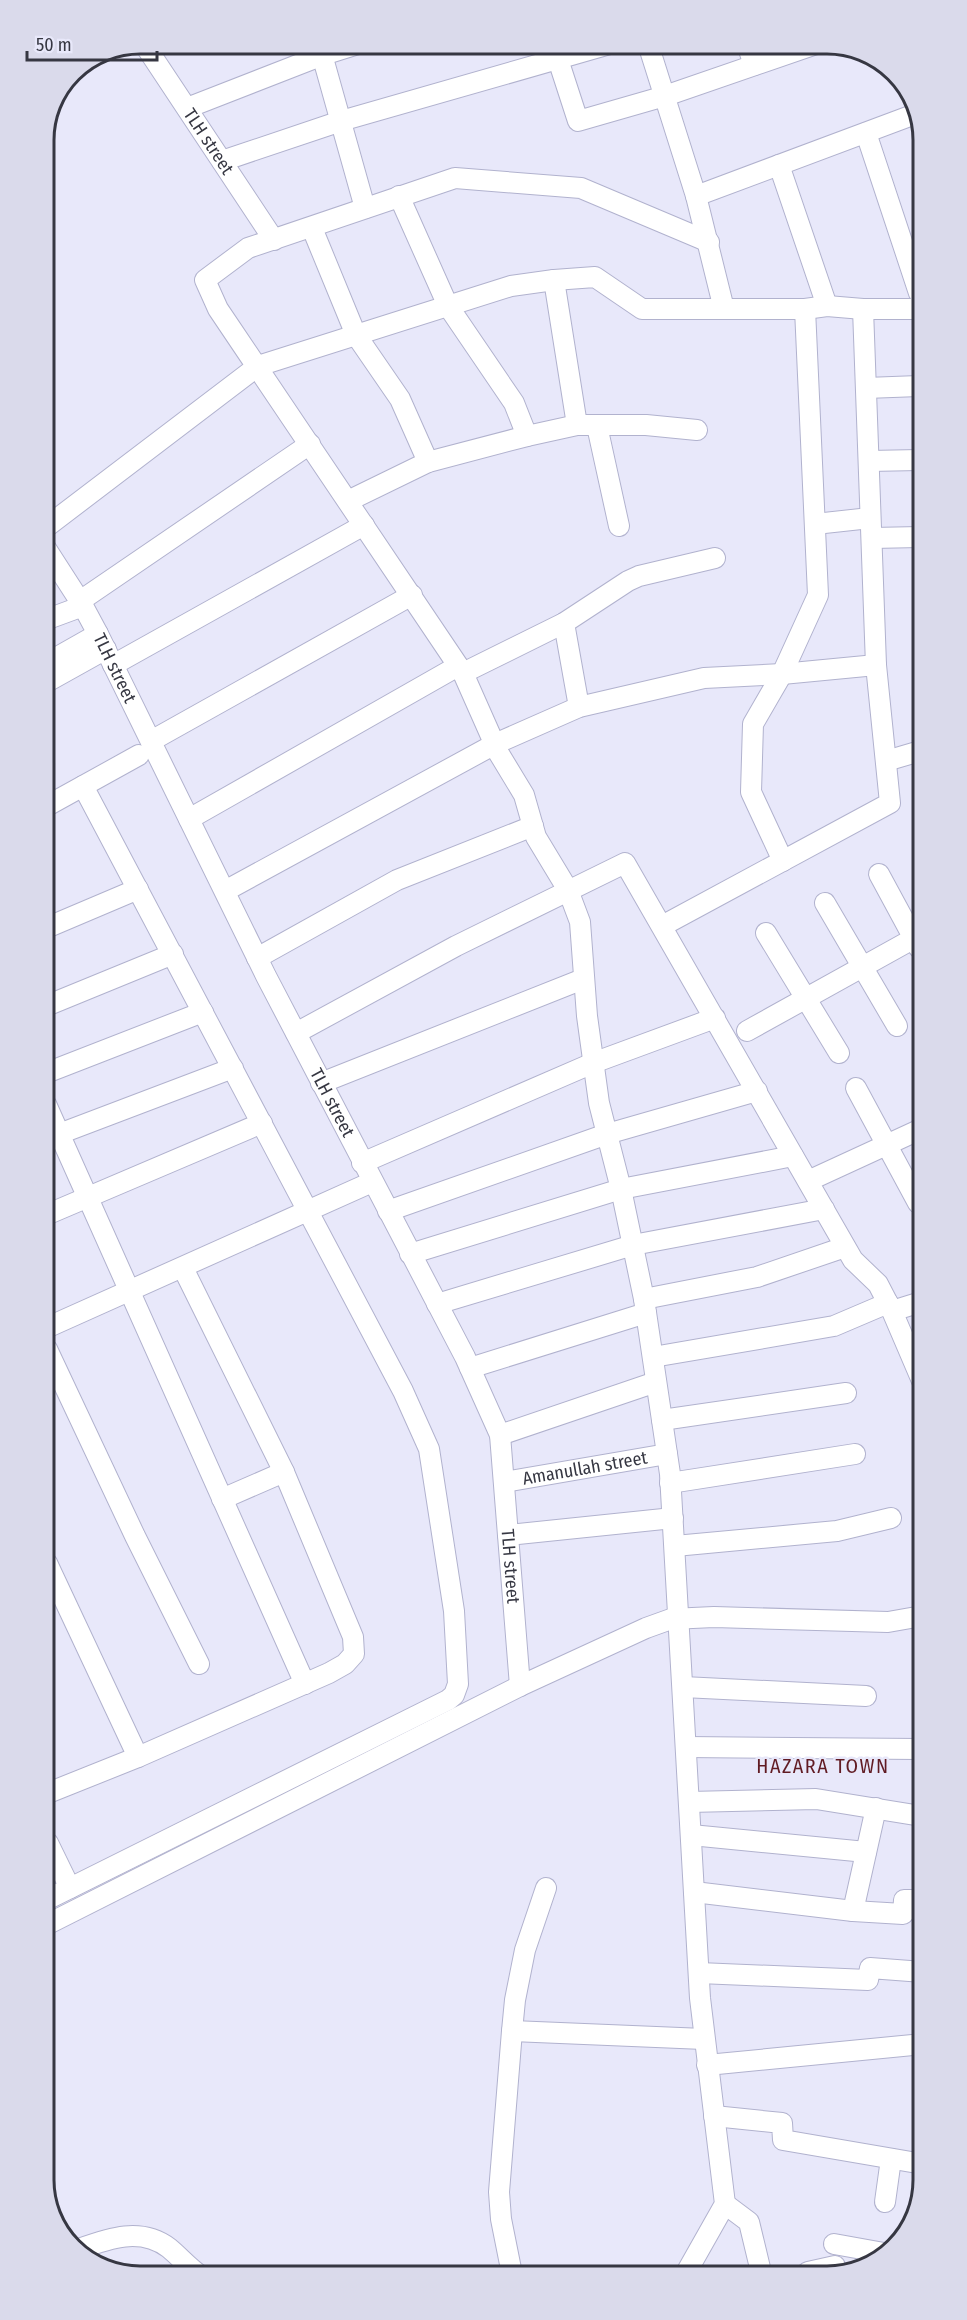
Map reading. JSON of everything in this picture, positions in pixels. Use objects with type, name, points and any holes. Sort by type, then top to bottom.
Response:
[{"type":"street","name":"TLH street","points":[[152,54],[274,240]]},
{"type":"street","points":[[187,108],[310,54]]},
{"type":"street","points":[[322,54],[365,208]]},
{"type":"street","points":[[222,161],[550,54]]},
{"type":"street","points":[[557,54],[578,121],[665,96],[786,54]]},
{"type":"street","points":[[651,54],[696,196],[724,309]]},
{"type":"street","points":[[750,54],[754,65]]},
{"type":"street","points":[[696,196],[909,116]]},
{"type":"street","points":[[866,133],[913,275]]},
{"type":"street","points":[[779,165],[827,306]]},
{"type":"street","points":[[690,2266],[725,2204],[704,2039],[673,1518],[667,1454],[645,1306],[593,1063],[583,979],[580,922],[568,890],[536,837],[524,795],[495,744],[460,670],[412,595],[218,309],[205,280],[248,248],[454,178],[581,188],[709,242]]},
{"type":"street","points":[[399,196],[448,306],[514,402],[527,436]]},
{"type":"street","points":[[312,228],[356,335],[400,399],[429,462]]},
{"type":"street","points":[[54,521],[258,366],[511,286],[595,277],[642,309],[805,309],[827,306],[913,309]]},
{"type":"street","points":[[554,280],[577,425]]},
{"type":"street","points":[[783,861],[751,792],[753,724],[782,674],[818,595],[805,309]]},
{"type":"street","points":[[662,926],[890,803],[876,665],[863,309]]},
{"type":"street","points":[[866,388],[913,386]]},
{"type":"street","points":[[348,501],[429,462],[577,425],[646,425],[697,430]]},
{"type":"street","points":[[597,426],[619,525]]},
{"type":"street","points":[[54,616],[81,603],[310,444]]},
{"type":"street","points":[[869,461],[913,460]]},
{"type":"street","points":[[814,524],[870,518]]},
{"type":"street","points":[[54,678],[106,649],[364,525]]},
{"type":"street","points":[[872,538],[913,537]]},
{"type":"street","points":[[189,819],[460,670],[564,623],[628,581],[639,576],[716,558]]},
{"type":"street","name":"TLH street","points":[[54,562],[81,603],[106,649],[145,748],[189,819],[257,958],[470,1368],[500,1436],[520,1686]]},
{"type":"street","points":[[54,802],[412,595]]},
{"type":"street","points":[[564,623],[579,707]]},
{"type":"street","points":[[54,662],[106,649]]},
{"type":"street","points":[[225,891],[495,744],[579,707],[704,678],[782,674],[876,665]]},
{"type":"street","points":[[886,761],[913,754]]},
{"type":"street","points":[[54,1896],[448,1700],[457,1690],[454,1611],[429,1449],[404,1391],[83,786]]},
{"type":"street","points":[[257,958],[397,880],[533,826]]},
{"type":"street","points":[[296,1033],[456,946],[625,863],[845,1247],[853,1260],[878,1284],[913,1360]]},
{"type":"street","points":[[879,873],[913,932]]},
{"type":"street","points":[[54,925],[138,890]]},
{"type":"street","points":[[825,903],[897,1026]]},
{"type":"street","points":[[766,933],[839,1053]]},
{"type":"street","points":[[747,1031],[862,967],[913,943]]},
{"type":"street","points":[[54,1003],[173,954]]},
{"type":"street","points":[[321,1083],[583,979]]},
{"type":"street","points":[[54,1070],[203,1012]]},
{"type":"street","points":[[362,1163],[593,1063],[715,1018]]},
{"type":"street","points":[[59,1134],[233,1068]]},
{"type":"street","points":[[856,1088],[913,1193]]},
{"type":"street","points":[[387,1211],[607,1134],[757,1091]]},
{"type":"street","points":[[54,1122],[305,1684]]},
{"type":"street","points":[[54,1212],[262,1123]]},
{"type":"street","points":[[808,1181],[913,1133]]},
{"type":"street","points":[[410,1254],[621,1188],[793,1156]]},
{"type":"street","points":[[54,1324],[372,1182]]},
{"type":"street","points":[[437,1304],[633,1245],[824,1209]]},
{"type":"street","points":[[470,1368],[645,1306],[757,1277],[845,1247]]},
{"type":"street","points":[[54,1791],[138,1757],[305,1684],[345,1664],[354,1654],[353,1637],[284,1472],[183,1268]]},
{"type":"street","points":[[652,1357],[834,1326],[890,1307],[913,1303]]},
{"type":"street","points":[[54,1365],[199,1664]]},
{"type":"street","points":[[500,1436],[656,1382]]},
{"type":"street","points":[[662,1420],[846,1393]]},
{"type":"street","name":"Amanullah street","points":[[504,1482],[667,1454]]},
{"type":"street","points":[[670,1483],[855,1454]]},
{"type":"street","points":[[222,1498],[284,1472]]},
{"type":"street","points":[[508,1535],[673,1518]]},
{"type":"street","points":[[675,1546],[837,1531],[891,1518]]},
{"type":"street","points":[[54,1578],[138,1757]]},
{"type":"street","points":[[54,1921],[520,1686],[646,1628],[671,1619],[714,1617],[888,1622],[913,1618]]},
{"type":"street","points":[[683,1687],[866,1696]]},
{"type":"street","points":[[686,1747],[913,1749]]},
{"type":"street","points":[[689,1802],[816,1799],[913,1815]]},
{"type":"street","points":[[853,1911],[876,1808]]},
{"type":"street","points":[[691,1835],[866,1852]]},
{"type":"street","points":[[54,1855],[70,1888]]},
{"type":"street","points":[[510,2266],[501,2219],[499,2192],[512,2031],[515,2000],[525,1950],[546,1888]]},
{"type":"street","points":[[694,1892],[853,1911],[903,1914],[904,1900],[913,1900]]},
{"type":"street","points":[[699,1973],[868,1980],[870,1968],[913,1971]]},
{"type":"street","points":[[512,2031],[704,2039]]},
{"type":"street","points":[[707,2065],[913,2045]]},
{"type":"street","points":[[714,2116],[782,2123],[783,2140],[913,2162]]},
{"type":"street","points":[[885,2202],[891,2158]]},
{"type":"street","points":[[725,2204],[749,2222],[760,2266]]},
{"type":"street","points":[[86,2247],[123,2235],[153,2238],[190,2266]]},
{"type":"street","points":[[834,2244],[874,2251]]},
{"type":"district","name":"HAZARA TOWN","points":[[823,1766]]}]
